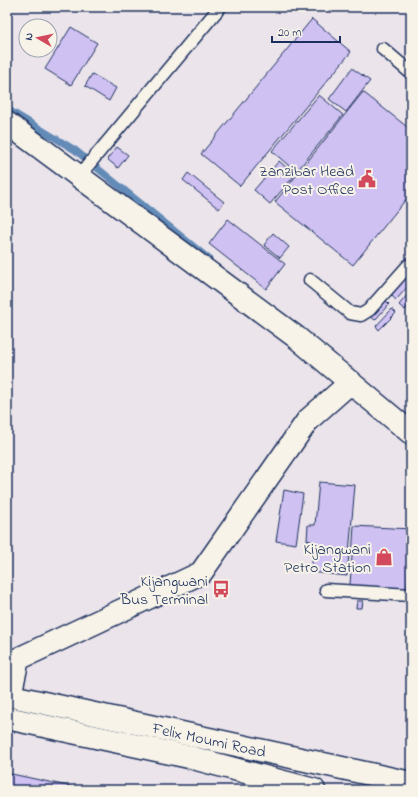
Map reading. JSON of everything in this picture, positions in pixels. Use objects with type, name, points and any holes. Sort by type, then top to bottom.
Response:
[{"type":"street","points":[[7,123],[296,337],[411,433]]},
{"type":"street","points":[[8,695],[18,659],[201,573],[308,420],[351,382]]},
{"type":"street","name":"Felix Moumi Road","points":[[8,695],[411,783]]},
{"type":"street","name":"Felix Moumi Road","points":[[7,718],[189,757],[314,790]]},
{"type":"lane","points":[[79,176],[220,7]]},
{"type":"lane","points":[[383,49],[411,73]]},
{"type":"lane","points":[[310,280],[350,313],[360,315],[368,310],[411,264]]},
{"type":"lane","points":[[326,590],[411,595]]},
{"type":"building","points":[[312,19],[351,52],[240,186],[201,154]]},
{"type":"building","points":[[71,27],[97,43],[71,85],[45,69],[52,58],[58,58],[58,48]]},
{"type":"building","points":[[352,68],[370,81],[346,112],[329,99]]},
{"type":"building","points":[[92,74],[116,88],[109,101],[85,86]]},
{"type":"building","points":[[363,92],[411,130],[411,193],[353,265],[275,202]]},
{"type":"building","points":[[319,95],[343,115],[296,172],[272,151]]},
{"type":"building","points":[[117,147],[128,155],[118,168],[107,159]]},
{"type":"building","points":[[279,161],[295,175],[270,204],[254,190]]},
{"type":"building","points":[[188,173],[224,202],[219,209],[183,180]]},
{"type":"building","points":[[228,219],[285,264],[266,289],[209,244]]},
{"type":"building","points":[[273,233],[289,247],[280,258],[264,245]]},
{"type":"building","points":[[411,272],[411,283],[396,300],[391,295]]},
{"type":"building","points":[[411,290],[411,302],[405,310],[399,305]]},
{"type":"building","points":[[385,300],[389,304],[375,320],[370,316]]},
{"type":"building","points":[[392,309],[396,313],[379,330],[376,326]]},
{"type":"building","points":[[319,482],[355,485],[347,576],[311,572],[314,542],[307,540],[308,525],[315,525]]},
{"type":"building","points":[[284,490],[303,494],[296,544],[276,541]]},
{"type":"building","points":[[354,526],[411,529],[407,591],[350,585]]},
{"type":"building","points":[[357,601],[363,601],[362,608],[356,608]]},
{"type":"building","points":[[7,773],[77,788],[76,790],[7,790]]},
{"type":"waterway","points":[[7,109],[75,150],[209,259]]},
{"type":"place","name":"Zanzibar Head Post Office","points":[[367,179]]},
{"type":"place","name":"Kijangwani Petro Station","points":[[384,557]]},
{"type":"place","name":"Kijangwani Bus Terminal","points":[[221,589]]}]
